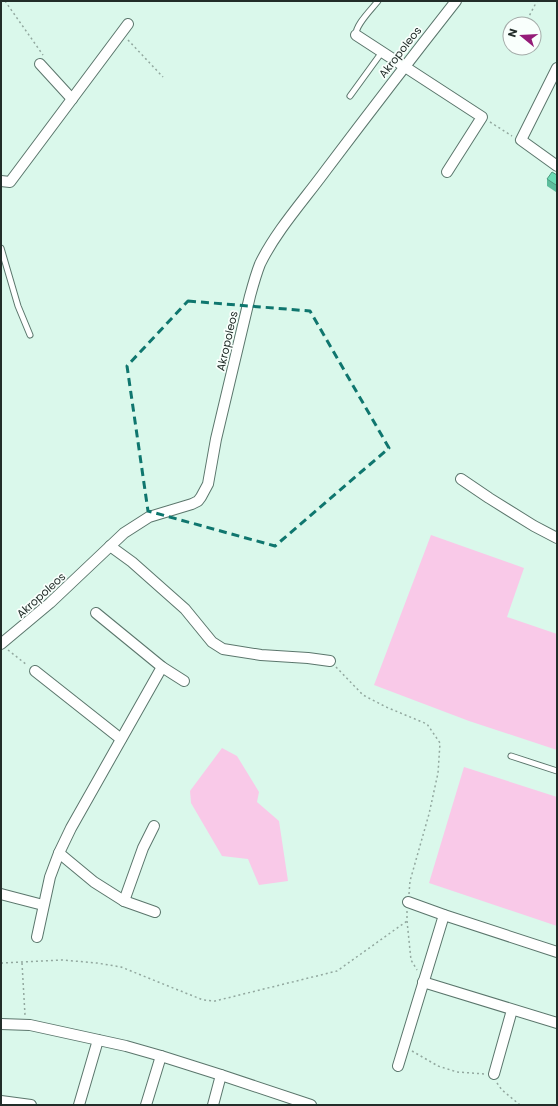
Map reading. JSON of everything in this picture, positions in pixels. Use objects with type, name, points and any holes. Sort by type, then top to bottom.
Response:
[{"type":"street","name":"Akropoleos","points":[[4,647],[124,533],[148,517],[192,504],[198,500],[205,491],[208,484],[220,419],[250,296],[260,266],[272,243],[404,66],[456,1]]},
{"type":"street","points":[[1,181],[10,182],[128,24]]},
{"type":"street","points":[[356,35],[482,117],[447,172]]},
{"type":"street","points":[[40,64],[72,99]]},
{"type":"street","points":[[557,68],[554,83],[521,140],[557,166]]},
{"type":"street","points":[[462,478],[489,498],[534,526],[557,538]]},
{"type":"street","points":[[110,546],[132,562],[185,609],[212,642],[223,649],[261,655],[330,661]]},
{"type":"street","points":[[96,612],[162,667],[184,681]]},
{"type":"street","points":[[37,937],[50,877],[59,853],[71,828],[162,667]]},
{"type":"street","points":[[35,672],[121,739]]},
{"type":"street","points":[[124,901],[143,848],[154,826]]},
{"type":"street","points":[[59,853],[94,882],[124,901],[155,912]]},
{"type":"street","points":[[1,894],[43,905]]},
{"type":"street","points":[[408,902],[557,952]]},
{"type":"street","points":[[398,1066],[444,915]]},
{"type":"street","points":[[423,982],[557,1023]]},
{"type":"street","points":[[494,1074],[512,1010]]},
{"type":"street","points":[[1,1024],[25,1025],[98,1040],[161,1056],[221,1074],[285,1101],[311,1105]]},
{"type":"street","points":[[79,1105],[98,1040]]},
{"type":"street","points":[[146,1105],[161,1056]]},
{"type":"street","points":[[213,1105],[221,1074]]},
{"type":"street","points":[[1,1101],[31,1105]]},
{"type":"lane","points":[[356,35],[356,31],[365,16],[378,1]]},
{"type":"lane","points":[[350,96],[382,52]]},
{"type":"lane","points":[[1,248],[18,306],[30,335]]},
{"type":"lane","points":[[511,756],[557,771]]},
{"type":"path","points":[[5,1],[45,57],[40,64]]},
{"type":"path","points":[[529,16],[537,1]]},
{"type":"path","points":[[121,33],[163,77]]},
{"type":"path","points":[[482,117],[503,131],[521,140]]},
{"type":"path","points":[[4,647],[35,672]]},
{"type":"path","points":[[330,661],[363,695],[386,707],[427,724],[440,743],[438,773],[430,814],[410,880],[408,902],[407,921],[411,960],[423,982]]},
{"type":"path","points":[[1,963],[62,960],[98,963],[121,967],[203,1000],[215,1001],[337,971],[407,921]]},
{"type":"path","points":[[22,962],[25,1025]]},
{"type":"path","points":[[404,1047],[438,1066],[457,1072],[494,1074],[498,1086],[520,1105]]},
{"type":"highlighted area","points":[[188,301],[310,311],[389,448],[275,546],[148,511],[127,366]]},
{"type":"shaded area","points":[[431,535],[524,568],[507,617],[557,634],[557,750],[469,721],[374,685]]},
{"type":"shaded area","points":[[222,748],[237,756],[259,792],[257,802],[279,821],[288,881],[259,885],[248,859],[222,856],[191,803],[190,791]]},
{"type":"shaded area","points":[[464,767],[557,797],[557,926],[429,883]]},
{"type":"building","points":[[552,172],[557,175],[556,185],[547,179]]}]
